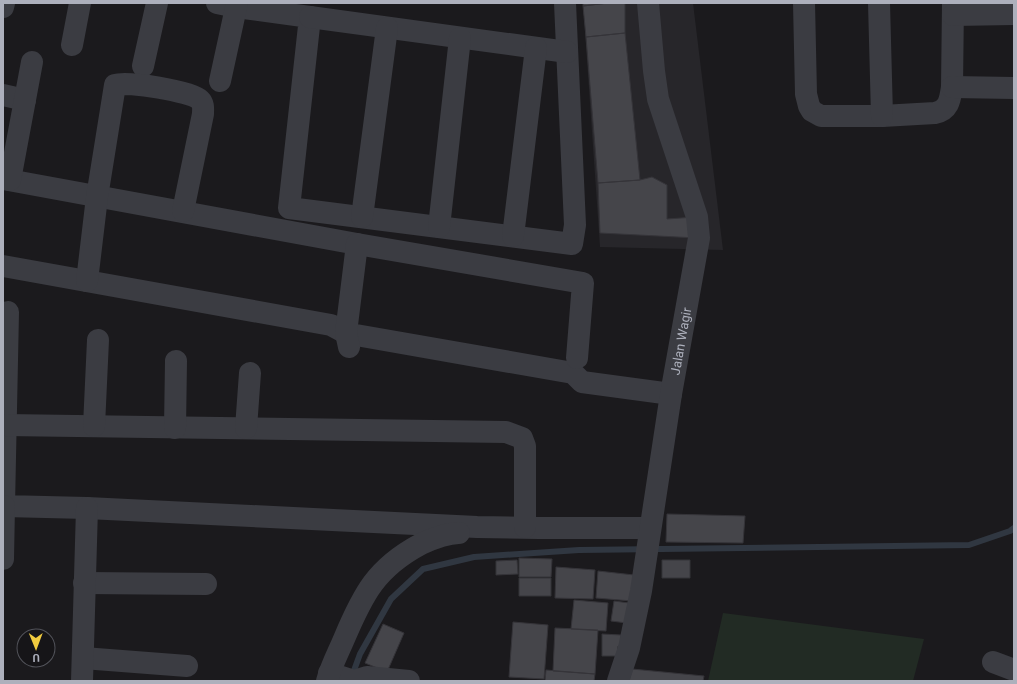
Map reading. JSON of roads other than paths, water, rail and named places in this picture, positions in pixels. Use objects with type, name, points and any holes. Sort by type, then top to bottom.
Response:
[{"type":"street","points":[[3,7],[4,3]]},
{"type":"street","points":[[72,45],[80,3]]},
{"type":"street","points":[[143,66],[156,3]]},
{"type":"street","points":[[310,17],[289,208],[572,244],[575,225],[565,3]]},
{"type":"street","name":"Jalan Wagir","points":[[618,681],[629,648],[641,591],[671,394],[698,238],[697,217],[658,99],[648,3]]},
{"type":"street","points":[[804,3],[806,94],[812,111],[821,116],[882,116],[935,113],[942,111],[946,108],[952,87],[953,9],[1014,14]]},
{"type":"street","points":[[879,3],[882,116]]},
{"type":"street","points":[[220,81],[230,4],[387,28],[567,52]]},
{"type":"street","points":[[362,217],[387,28]]},
{"type":"street","points":[[439,227],[460,38]]},
{"type":"street","points":[[513,236],[536,48]]},
{"type":"street","points":[[32,62],[6,180],[182,211],[297,234],[583,283],[577,358]]},
{"type":"street","points":[[87,281],[97,197],[115,85],[124,83],[135,84],[191,94],[200,99],[203,105],[203,114],[182,211]]},
{"type":"street","points":[[952,87],[1014,88]]},
{"type":"street","points":[[3,95],[24,100]]},
{"type":"street","points":[[346,333],[357,244]]},
{"type":"street","points":[[3,266],[331,326],[346,333],[573,373],[582,382],[671,394]]},
{"type":"street","points":[[3,559],[6,348],[8,312]]},
{"type":"street","points":[[94,426],[98,340]]},
{"type":"street","points":[[175,428],[176,361]]},
{"type":"street","points":[[246,428],[250,373]]},
{"type":"street","points":[[6,425],[506,432],[515,434],[522,438],[525,446],[532,528]]},
{"type":"street","points":[[4,506],[87,508],[440,525],[650,531]]},
{"type":"street","points":[[82,681],[87,508]]},
{"type":"street","points":[[409,681],[367,677],[354,681],[328,677],[359,605],[373,582],[387,567],[408,551],[431,539],[454,533],[519,531],[532,528]]},
{"type":"street","points":[[84,583],[206,584]]},
{"type":"street","points":[[83,658],[187,666]]},
{"type":"street","points":[[993,662],[1014,670]]},
{"type":"waterway","points":[[352,676],[360,654],[391,599],[423,569],[474,557],[579,550],[969,545],[1010,531],[1014,528]]}]
